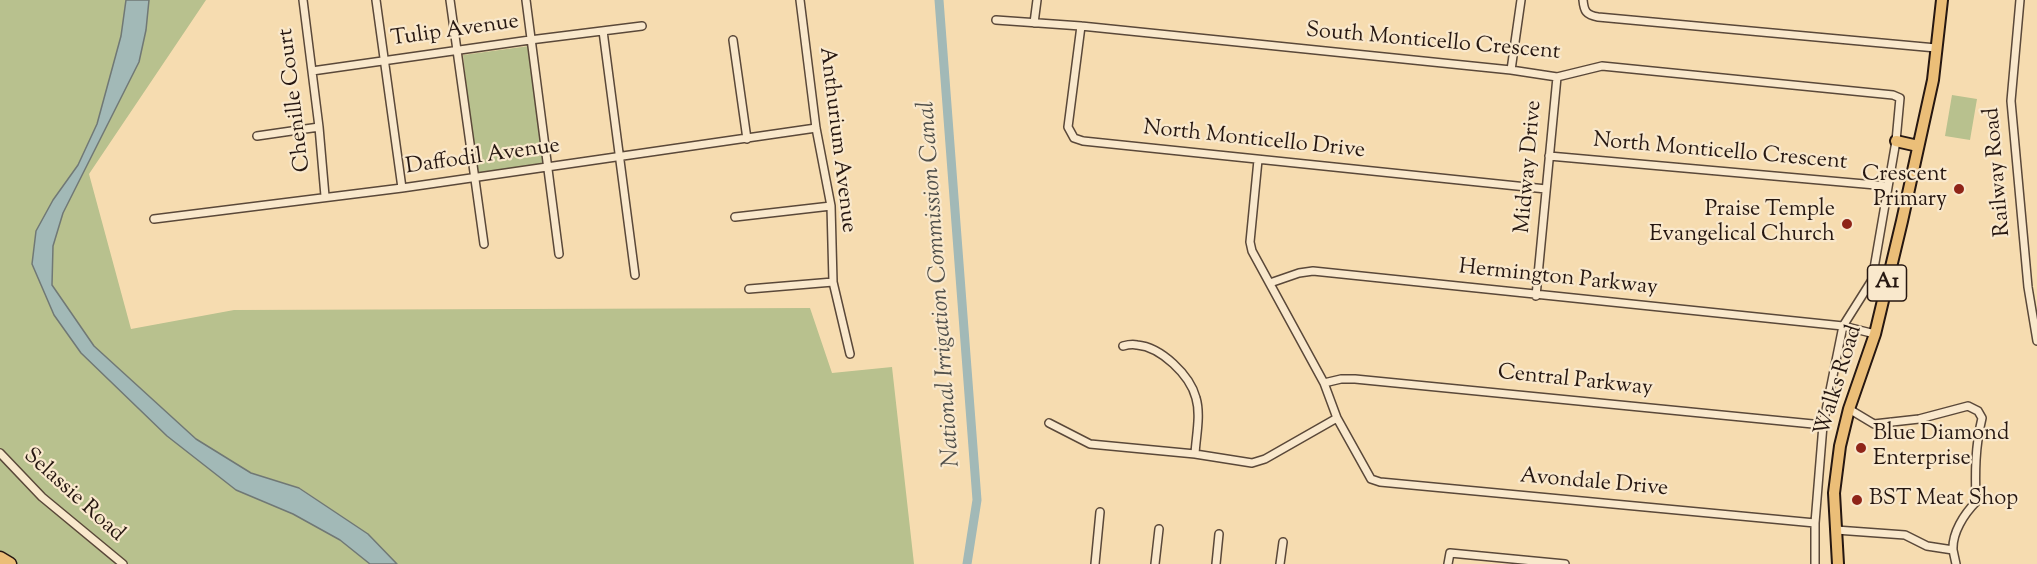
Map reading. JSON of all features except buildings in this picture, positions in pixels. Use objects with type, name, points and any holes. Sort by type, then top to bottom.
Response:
[{"type":"highway","points":[[0,558],[10,564]]},
{"type":"main road","name":"Walks Road","points":[[1838,564],[1834,493],[1840,446],[1875,334],[1918,146],[1933,80],[1942,0]]},
{"type":"main road","points":[[1896,141],[1918,146]]},
{"type":"street","name":"Chenille Court","points":[[303,0],[325,196]]},
{"type":"street","points":[[376,0],[402,188]]},
{"type":"street","points":[[450,0],[484,244]]},
{"type":"street","points":[[526,0],[559,254]]},
{"type":"street","name":"Anthurium Avenue","points":[[800,0],[816,128],[831,206],[833,282],[850,354]]},
{"type":"street","points":[[1034,23],[1037,0]]},
{"type":"street","name":"Midway Drive","points":[[1511,70],[1521,0]]},
{"type":"street","points":[[1583,0],[1584,10],[1589,16],[1936,48]]},
{"type":"street","name":"Railway Road","points":[[2020,0],[2011,100],[2028,287],[2037,341]]},
{"type":"street","name":"South Monticello Crescent","points":[[996,20],[1081,26],[1511,70],[1557,77],[1602,66],[1893,95],[1900,98],[1896,141]]},
{"type":"street","name":"Tulip Avenue","points":[[312,71],[385,59],[642,26]]},
{"type":"street","name":"North Monticello Drive","points":[[1081,26],[1068,127],[1074,138],[1258,160],[1546,189]]},
{"type":"street","points":[[603,31],[635,275]]},
{"type":"street","points":[[733,40],[747,139]]},
{"type":"street","name":"Midway Drive","points":[[1536,296],[1557,77]]},
{"type":"street","points":[[257,136],[319,127]]},
{"type":"street","name":"Daffodil Avenue","points":[[154,219],[402,188],[816,128]]},
{"type":"street","points":[[1815,564],[1815,523],[1823,425],[1843,326],[1872,280],[1896,141]]},
{"type":"street","name":"North Monticello Crescent","points":[[1549,156],[1887,186]]},
{"type":"street","points":[[1049,423],[1090,444],[1196,454],[1252,463],[1265,459],[1337,418],[1324,383],[1252,251],[1250,242],[1258,160]]},
{"type":"street","points":[[735,217],[831,206]]},
{"type":"street","name":"Hermington Parkway","points":[[1270,283],[1299,273],[1312,272],[1843,326],[1875,334]]},
{"type":"street","points":[[749,289],[833,282]]},
{"type":"street","points":[[1123,346],[1137,345],[1155,350],[1174,363],[1184,375],[1196,396],[1198,412],[1196,454]]},
{"type":"street","name":"Central Parkway","points":[[1324,383],[1355,379],[1823,425]]},
{"type":"street","points":[[1850,409],[1874,424],[1919,419],[1968,406],[1978,411],[1982,418],[1976,441],[1976,502],[1968,511],[1952,540],[1956,564]]},
{"type":"street","name":"Avondale Drive","points":[[1337,418],[1371,479],[1380,482],[1815,523]]},
{"type":"street","name":"Selassie Road","points":[[0,453],[42,496],[123,564]]},
{"type":"street","points":[[1095,564],[1100,512]]},
{"type":"street","points":[[1155,564],[1159,529]]},
{"type":"street","points":[[1836,530],[1905,536],[1927,546],[1953,550]]},
{"type":"street","points":[[1215,564],[1219,534]]},
{"type":"street","points":[[1280,564],[1283,542]]},
{"type":"street","points":[[1448,564],[1450,552],[1565,564]]},
{"type":"green space","points":[[0,0],[126,0],[121,36],[97,124],[78,165],[53,200],[32,264],[81,353],[293,514],[340,540],[370,564],[0,564]]},
{"type":"green space","points":[[149,0],[206,0],[89,174],[131,329],[234,310],[810,308],[832,373],[892,367],[914,564],[397,564],[368,535],[300,488],[251,473],[196,439],[94,346],[52,285],[53,246],[63,213],[139,62],[146,30]]},
{"type":"green space","points":[[529,46],[546,169],[477,178],[463,55]]},
{"type":"green space","points":[[1952,95],[1977,99],[1970,140],[1945,136]]},
{"type":"water","points":[[126,0],[149,0],[146,30],[139,62],[63,213],[53,246],[52,285],[94,346],[196,439],[251,473],[299,488],[368,534],[397,564],[370,564],[340,540],[293,514],[236,490],[167,436],[81,353],[54,315],[32,264],[36,231],[53,200],[78,165],[97,124],[121,36]]},
{"type":"waterway","name":"National Irrigation Commission Canal","points":[[939,0],[977,500],[967,564]]},
{"type":"place","name":"Crescent Primary","points":[[1959,189]]},
{"type":"place","name":"Praise Temple Evangelical Church","points":[[1847,224]]},
{"type":"place","name":"Blue Diamond Enterprise","points":[[1861,448]]},
{"type":"place","name":"BST Meat Shop","points":[[1857,500]]}]
